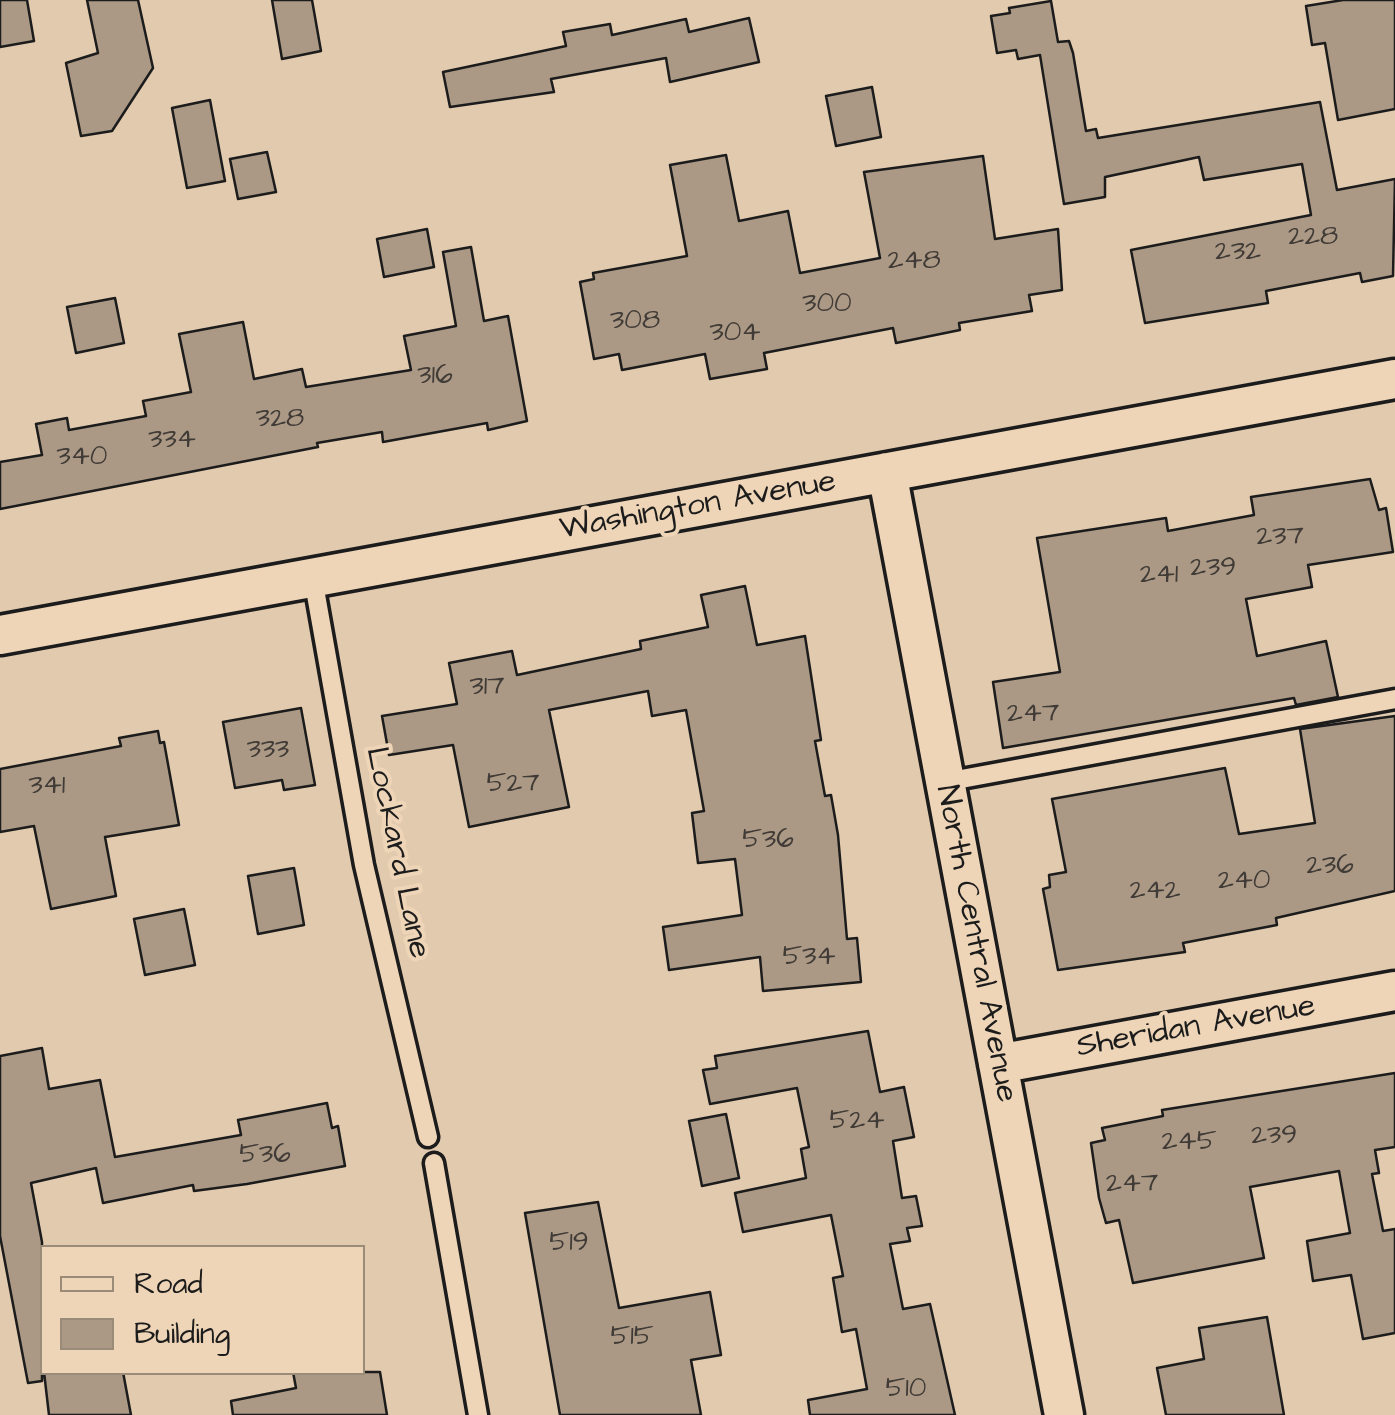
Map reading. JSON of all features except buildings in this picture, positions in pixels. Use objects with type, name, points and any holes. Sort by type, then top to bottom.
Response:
[{"type":"street","name":"Washington Avenue","points":[[0,635],[1395,379]]},
{"type":"street","name":"North Central Avenue","points":[[887,472],[1064,1415]]},
{"type":"street","name":"Sheridan Avenue","points":[[998,1064],[1395,991]]},
{"type":"lane","name":"Lockard Lane","points":[[313,578],[364,865],[428,1137]]},
{"type":"lane","points":[[945,782],[1395,699]]},
{"type":"lane","points":[[434,1163],[478,1415]]}]
